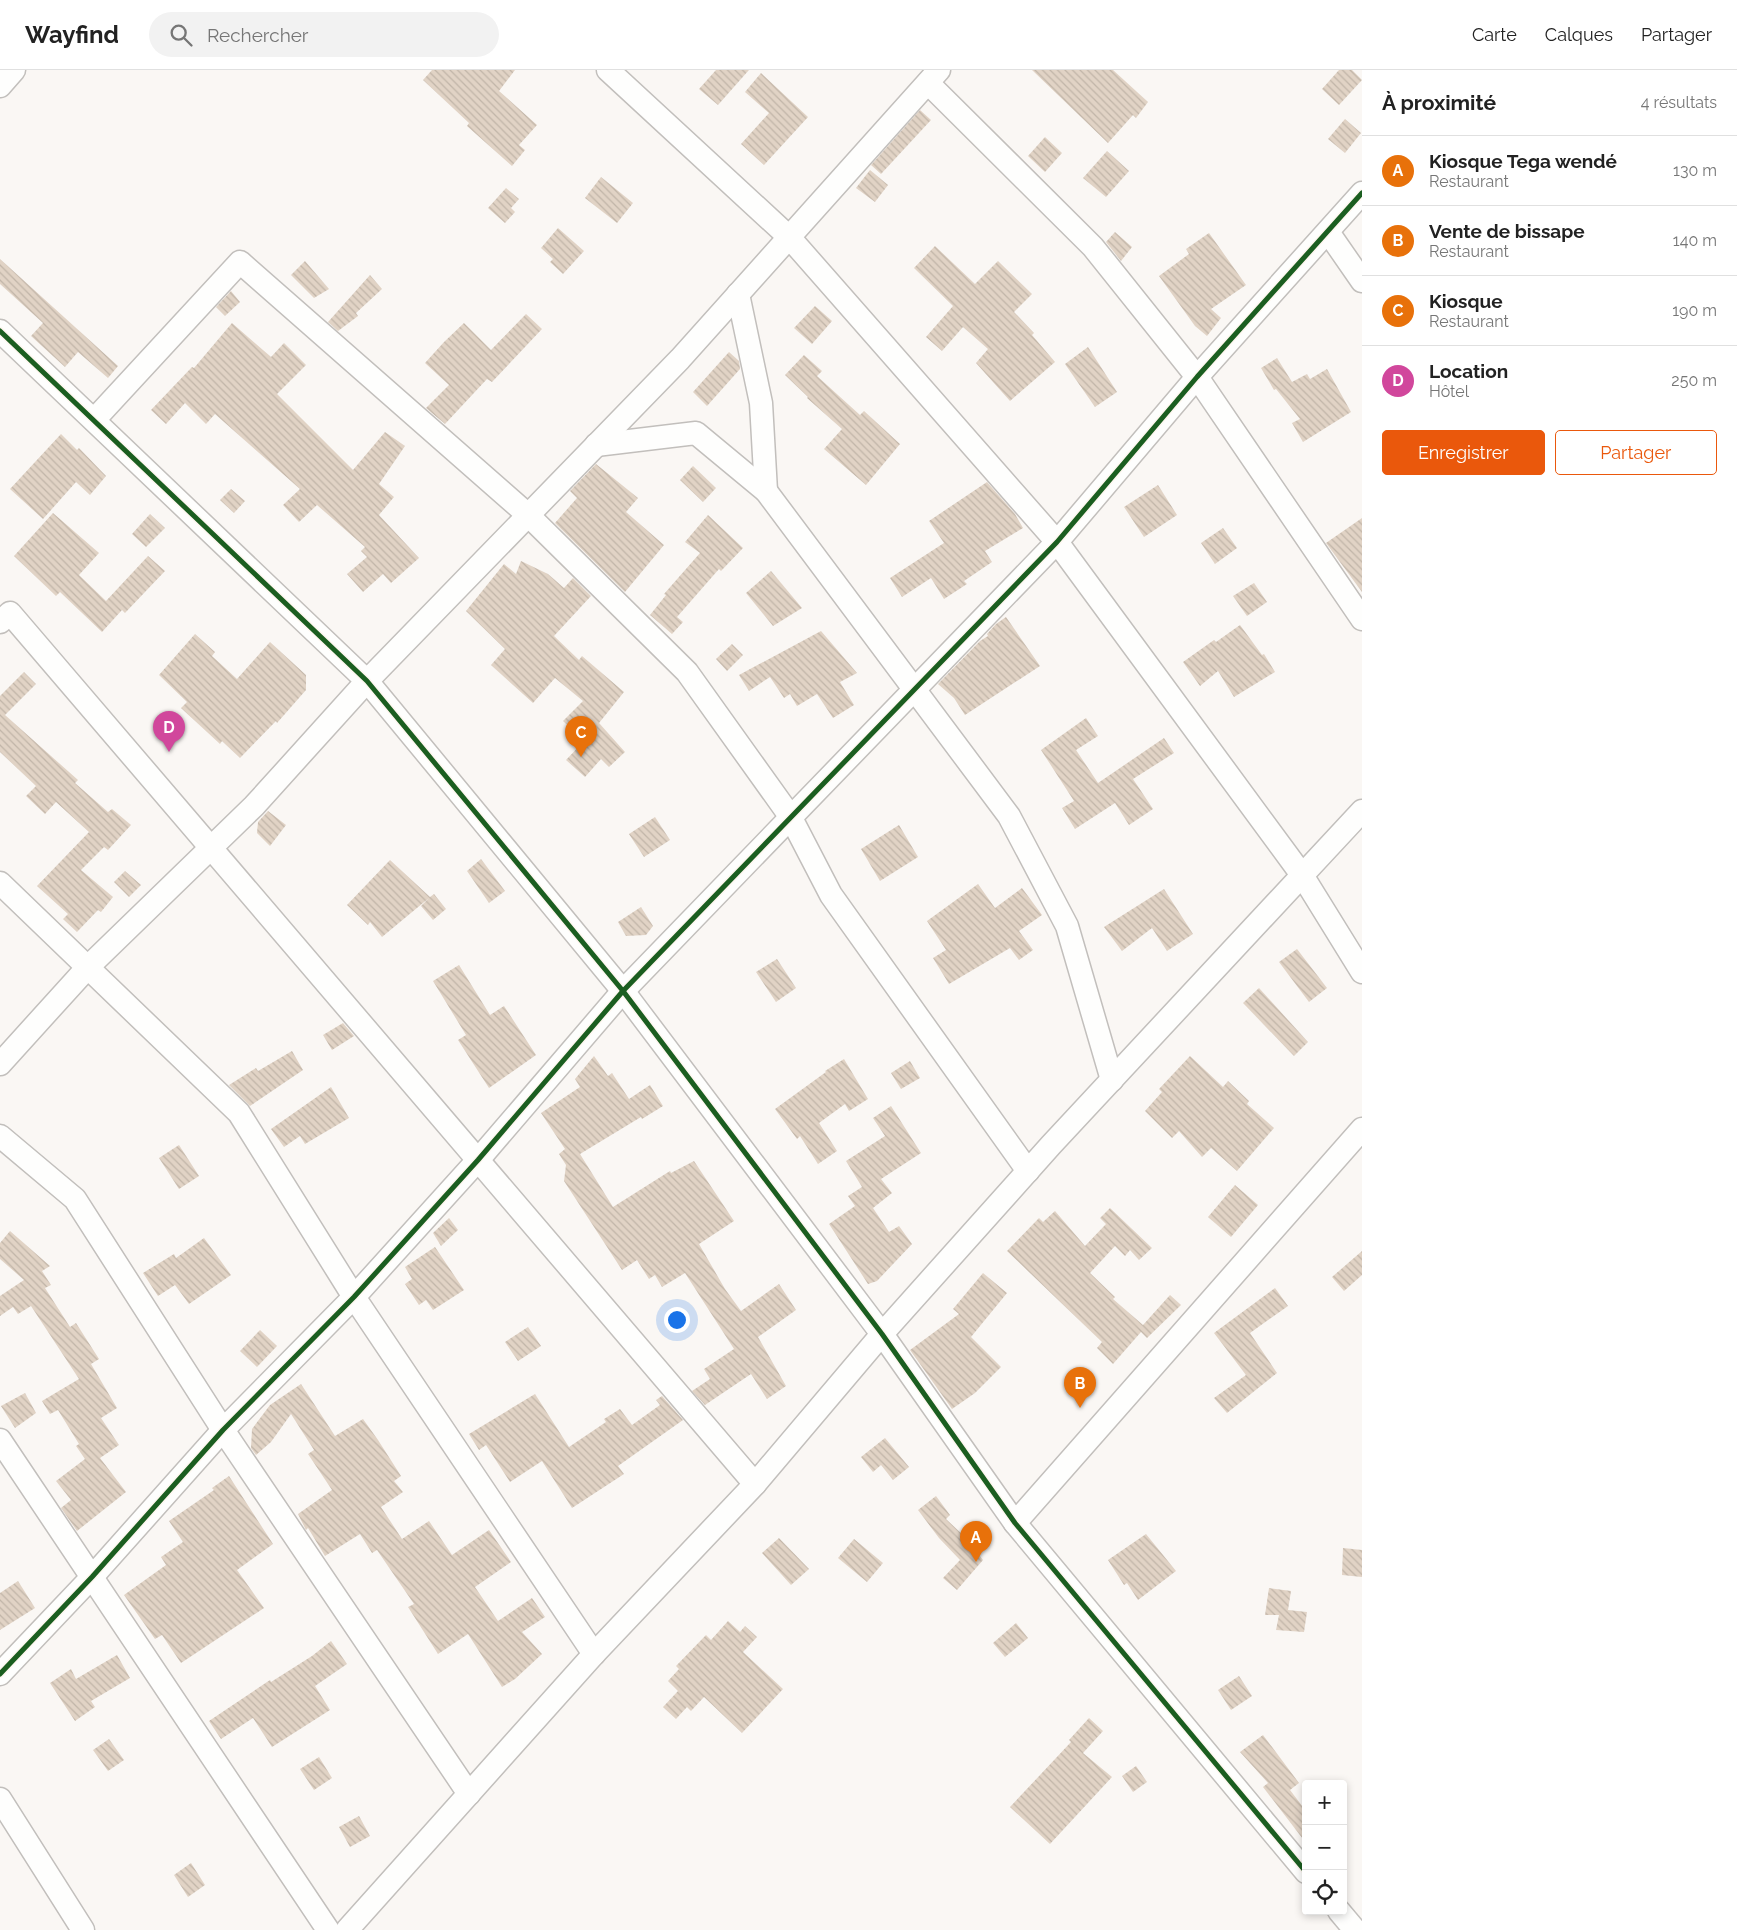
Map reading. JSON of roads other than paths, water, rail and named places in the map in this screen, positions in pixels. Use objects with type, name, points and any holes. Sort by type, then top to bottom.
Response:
[{"type":"street","points":[[0,86],[14,70]]},
{"type":"street","points":[[608,70],[789,237],[1057,542],[1302,876],[1362,972]]},
{"type":"street","points":[[0,1064],[88,967],[210,846],[254,806],[367,681],[680,359],[934,76],[1093,247],[1197,377],[1362,619]]},
{"type":"street","points":[[0,1674],[92,1577],[223,1430],[354,1297],[478,1160],[623,991],[790,816],[1057,542],[1197,377],[1362,193]]},
{"type":"street","points":[[1328,232],[1362,281]]},
{"type":"street","points":[[94,420],[240,262],[528,515],[687,672],[790,816],[831,895],[1028,1171]]},
{"type":"street","points":[[738,294],[761,404],[766,491]]},
{"type":"street","points":[[0,331],[367,681],[623,991],[882,1334],[1015,1523],[1304,1870]]},
{"type":"street","points":[[596,445],[696,433],[766,491],[1009,816],[1067,926],[1112,1080]]},
{"type":"street","points":[[0,622],[10,613],[755,1484]]},
{"type":"street","points":[[347,1930],[594,1654],[755,1484],[882,1334],[1028,1171],[1362,811]]},
{"type":"street","points":[[0,883],[239,1113],[354,1297],[594,1654]]},
{"type":"street","points":[[1015,1523],[1362,1129]]},
{"type":"street","points":[[0,1136],[75,1199],[223,1430],[469,1794]]},
{"type":"street","points":[[0,1440],[328,1930]]},
{"type":"street","points":[[0,1799],[83,1930]]},
{"type":"street","points":[[1342,1915],[1355,1930]]},
{"type":"place","name":"Location","points":[[169,752]]},
{"type":"place","name":"Kiosque","points":[[581,757]]},
{"type":"place","name":"Vente de bissape","points":[[1080,1408]]},
{"type":"place","name":"Kiosque Tega wendé","points":[[976,1562]]}]
